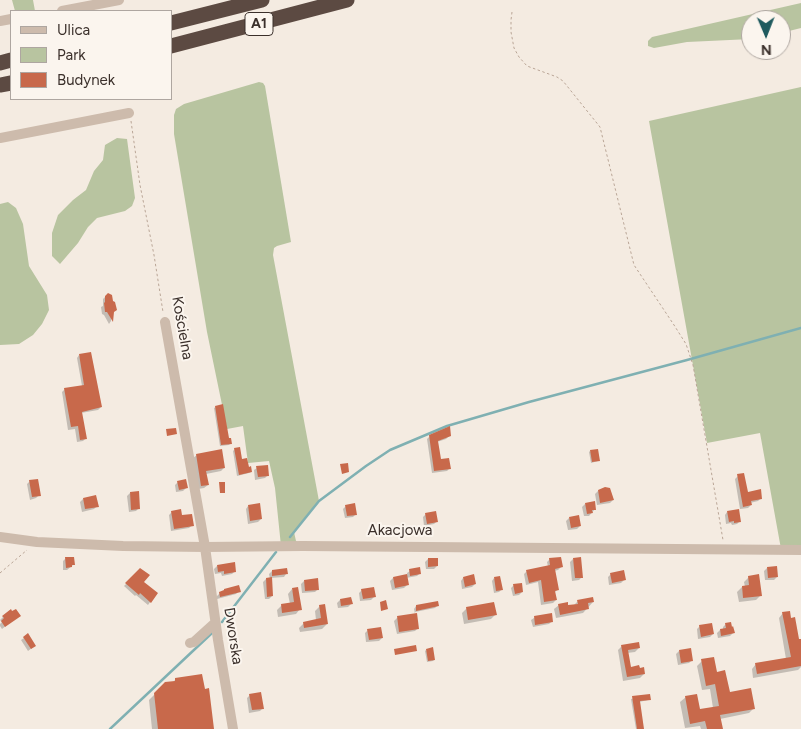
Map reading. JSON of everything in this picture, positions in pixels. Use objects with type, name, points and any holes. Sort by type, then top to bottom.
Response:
[{"type":"highway","name":"A1","points":[[172,23],[262,0]]},
{"type":"highway","name":"A1","points":[[172,46],[347,0]]},
{"type":"street","points":[[67,10],[119,0]]},
{"type":"street","points":[[0,138],[130,113]]},
{"type":"street","name":"Kościelna","points":[[165,322],[204,547]]},
{"type":"street","name":"Akacjowa","points":[[0,537],[89,545],[204,547],[725,548],[801,550]]},
{"type":"street","name":"Dworska","points":[[204,547],[233,729]]},
{"type":"street","points":[[190,643],[194,642],[216,623]]},
{"type":"path","points":[[512,12],[514,48],[519,57],[527,66],[563,81],[600,127],[634,265],[686,344],[693,365],[725,548]]},
{"type":"path","name":"Kościelna","points":[[130,113],[140,184],[165,322]]},
{"type":"path","points":[[0,572],[25,552],[32,541]]},
{"type":"green space","points":[[12,0],[33,0],[35,10],[15,10]]},
{"type":"green space","points":[[801,3],[801,28],[791,30],[791,10],[770,10]]},
{"type":"green space","points":[[741,17],[741,39],[687,42],[654,48],[648,46],[648,41],[652,37]]},
{"type":"green space","points":[[259,82],[265,86],[291,242],[274,248],[273,255],[319,501],[294,532],[296,541],[303,546],[281,546],[275,488],[269,461],[248,463],[243,426],[227,429],[207,332],[174,134],[174,115],[176,109],[184,104]]},
{"type":"green space","points":[[801,87],[801,550],[781,549],[760,433],[707,443],[649,121]]},
{"type":"green space","points":[[117,138],[127,139],[135,198],[132,206],[125,211],[97,218],[60,264],[52,256],[52,233],[58,215],[86,190],[94,171],[103,160],[105,145]]},
{"type":"green space","points":[[8,202],[16,208],[23,224],[29,266],[47,295],[49,310],[42,324],[33,335],[19,344],[0,345],[0,204]]},
{"type":"building","points":[[108,293],[112,295],[117,310],[114,312],[113,322],[107,312],[105,312],[105,296]]},
{"type":"building","points":[[91,352],[102,407],[82,412],[87,439],[80,440],[78,426],[71,427],[64,388],[84,385],[79,354]]},
{"type":"building","points":[[223,404],[229,438],[231,438],[232,444],[221,445],[215,406]]},
{"type":"building","points":[[450,426],[451,436],[438,441],[441,459],[449,458],[451,469],[434,471],[429,435]]},
{"type":"building","points":[[176,428],[177,434],[167,436],[166,429]]},
{"type":"building","points":[[240,447],[242,459],[247,458],[252,472],[239,475],[234,448]]},
{"type":"building","points":[[222,449],[225,468],[206,471],[209,485],[201,486],[196,454]]},
{"type":"building","points":[[598,449],[600,461],[592,462],[590,450]]},
{"type":"building","points":[[348,463],[349,472],[342,474],[340,464]]},
{"type":"building","points":[[268,465],[269,476],[258,477],[256,466]]},
{"type":"building","points":[[744,473],[748,492],[761,489],[762,499],[751,501],[752,505],[743,507],[737,474]]},
{"type":"building","points":[[38,479],[41,496],[32,497],[29,480]]},
{"type":"building","points":[[186,479],[188,488],[179,490],[177,481]]},
{"type":"building","points":[[219,482],[225,482],[225,493],[220,493]]},
{"type":"building","points":[[605,487],[610,488],[614,500],[600,503],[598,490]]},
{"type":"building","points":[[139,491],[140,509],[131,510],[130,492]]},
{"type":"building","points":[[96,495],[99,507],[85,509],[83,498]]},
{"type":"building","points":[[595,501],[596,510],[592,510],[593,513],[587,514],[585,503]]},
{"type":"building","points":[[260,503],[262,519],[250,521],[248,505]]},
{"type":"building","points":[[355,503],[357,515],[347,516],[345,505]]},
{"type":"building","points":[[181,509],[182,515],[192,514],[194,526],[174,529],[171,511]]},
{"type":"building","points":[[739,509],[741,522],[729,522],[727,511]]},
{"type":"building","points":[[436,511],[438,522],[427,524],[425,513]]},
{"type":"building","points":[[579,515],[581,526],[571,528],[569,517]]},
{"type":"building","points":[[65,557],[74,557],[75,565],[66,568]]},
{"type":"building","points":[[561,557],[563,567],[555,569],[559,590],[555,591],[557,600],[544,602],[541,580],[529,583],[526,570],[550,565],[549,558]]},
{"type":"building","points":[[581,557],[583,578],[575,578],[573,558]]},
{"type":"building","points":[[428,558],[438,558],[438,566],[428,567]]},
{"type":"building","points":[[235,562],[236,572],[224,574],[224,571],[218,572],[217,565]]},
{"type":"building","points":[[777,566],[778,577],[768,578],[767,567]]},
{"type":"building","points":[[420,567],[421,574],[410,576],[409,569]]},
{"type":"building","points":[[140,568],[150,575],[144,582],[158,593],[151,603],[125,583]]},
{"type":"building","points":[[287,568],[288,574],[272,576],[272,570]]},
{"type":"building","points":[[624,570],[626,580],[612,583],[610,573]]},
{"type":"building","points":[[407,574],[409,585],[395,588],[393,577]]},
{"type":"building","points":[[474,574],[476,584],[465,587],[463,577]]},
{"type":"building","points":[[759,574],[762,596],[743,598],[742,586],[749,585],[748,576]]},
{"type":"building","points":[[500,576],[503,590],[496,591],[494,577]]},
{"type":"building","points":[[272,577],[273,596],[267,597],[266,578]]},
{"type":"building","points":[[318,578],[319,590],[305,591],[304,580]]},
{"type":"building","points":[[522,583],[523,592],[515,594],[513,584]]},
{"type":"building","points":[[239,585],[241,592],[220,597],[219,592]]},
{"type":"building","points":[[298,587],[302,610],[282,613],[281,604],[294,602],[292,588]]},
{"type":"building","points":[[374,587],[376,597],[363,599],[361,589]]},
{"type":"building","points":[[351,597],[353,604],[341,606],[340,599]]},
{"type":"building","points":[[593,597],[594,602],[588,603],[589,609],[560,615],[558,604],[568,602],[568,605],[578,604],[577,600]]},
{"type":"building","points":[[386,600],[388,609],[381,611],[380,602]]},
{"type":"building","points":[[438,601],[439,606],[416,611],[416,605]]},
{"type":"building","points":[[494,602],[497,615],[468,620],[466,607]]},
{"type":"building","points":[[325,604],[328,624],[304,628],[303,622],[321,618],[319,605]]},
{"type":"building","points":[[11,609],[12,611],[16,609],[21,616],[5,627],[1,621],[4,618],[2,616]]},
{"type":"building","points":[[790,611],[791,618],[795,617],[799,639],[801,639],[801,666],[757,674],[755,663],[791,657],[782,612]]},
{"type":"building","points":[[417,613],[419,629],[399,632],[397,616]]},
{"type":"building","points":[[552,613],[553,622],[535,625],[534,616]]},
{"type":"building","points":[[731,622],[735,633],[721,636],[720,629],[726,628],[725,623]]},
{"type":"building","points":[[712,623],[714,634],[701,637],[699,625]]},
{"type":"building","points":[[381,627],[383,638],[369,640],[367,629]]},
{"type":"building","points":[[28,633],[36,646],[31,649],[23,637]]},
{"type":"building","points":[[639,642],[640,648],[628,650],[631,667],[639,665],[640,668],[644,667],[645,674],[627,677],[621,645]]},
{"type":"building","points":[[416,645],[417,651],[395,655],[394,649]]},
{"type":"building","points":[[433,647],[435,660],[428,661],[426,649]]},
{"type":"building","points":[[691,648],[693,661],[681,663],[679,650]]},
{"type":"building","points":[[714,657],[717,672],[725,670],[730,692],[751,688],[755,709],[720,715],[723,729],[707,729],[705,721],[690,724],[685,696],[697,694],[700,709],[719,706],[715,684],[706,686],[701,659]]},
{"type":"building","points":[[202,674],[205,689],[209,688],[214,729],[158,729],[154,693],[165,682],[175,681],[175,678]]},
{"type":"building","points":[[261,692],[264,709],[252,710],[249,694]]},
{"type":"building","points":[[650,694],[651,700],[640,701],[644,729],[637,729],[632,696]]},
{"type":"waterway","points":[[290,537],[319,501],[366,466],[390,450],[447,426],[801,328]]},
{"type":"waterway","points":[[222,622],[276,552]]},
{"type":"waterway","points":[[110,729],[212,633]]}]
